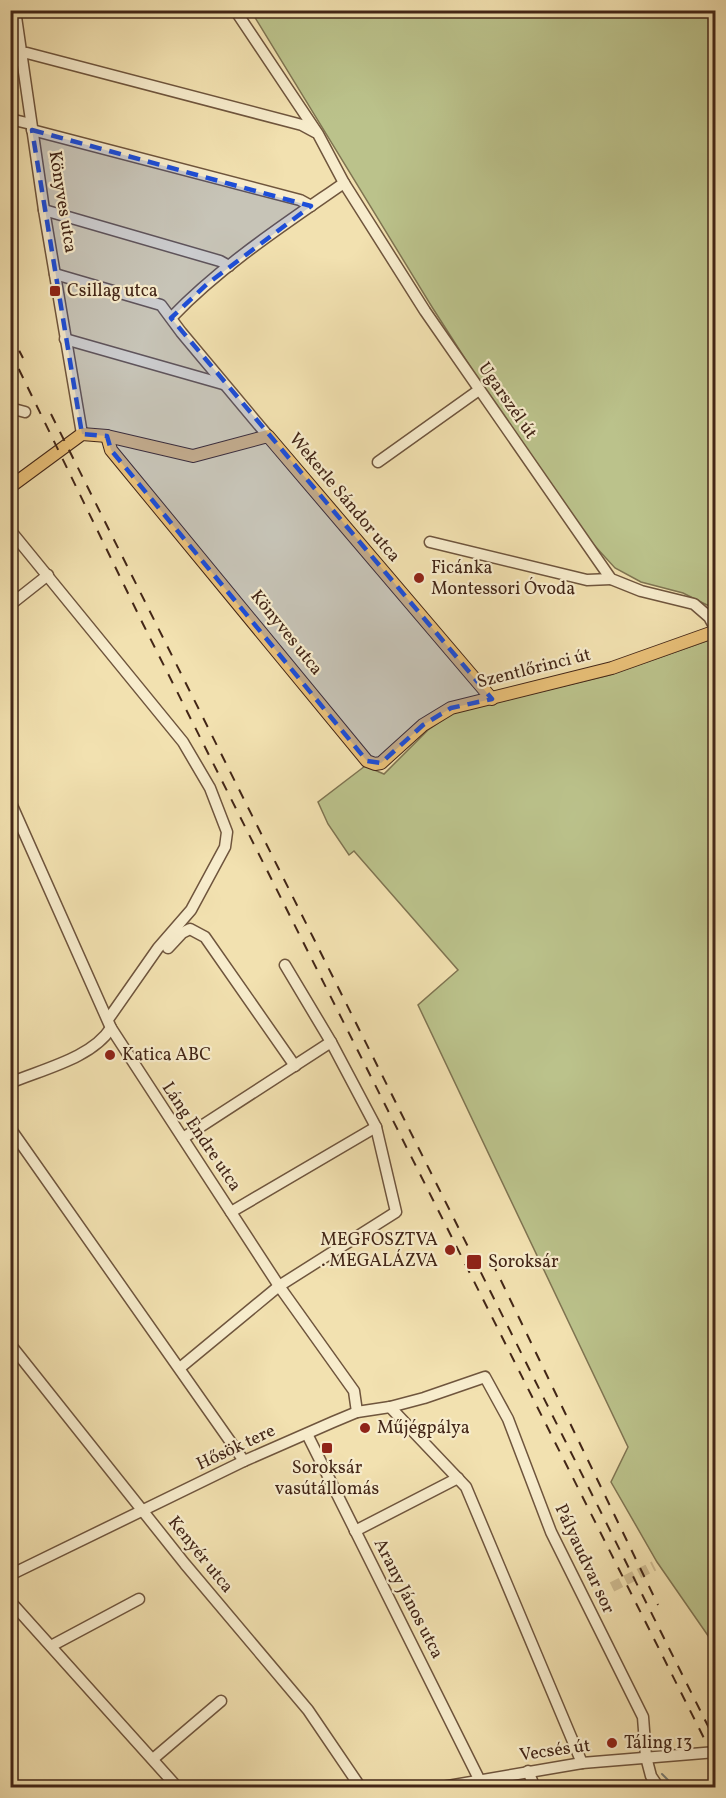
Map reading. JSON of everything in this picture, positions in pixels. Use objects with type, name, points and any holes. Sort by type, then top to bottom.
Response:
[{"type":"main road","points":[[10,487],[82,434],[107,436],[192,456],[268,436]]},
{"type":"main road","name":"Könyves utca","points":[[107,436],[111,450],[368,761],[375,764]]},
{"type":"main road","name":"Wekerle Sándor utca","points":[[268,436],[492,699]]},
{"type":"main road","name":"Szentlőrinci út","points":[[375,764],[381,763],[435,716],[451,708],[612,668],[716,631]]},
{"type":"street","name":"Könyves utca","points":[[15,10],[16,54],[31,127],[82,434]]},
{"type":"street","name":"Ugarszél út","points":[[235,10],[318,134],[344,183],[425,311],[612,579]]},
{"type":"street","points":[[16,54],[27,53],[302,125],[318,134]]},
{"type":"street","points":[[10,119],[31,127],[300,200],[311,206]]},
{"type":"street","points":[[55,274],[161,305],[172,317],[193,295],[229,266],[344,183]]},
{"type":"street","points":[[44,210],[220,261],[229,266]]},
{"type":"street","name":"Wekerle Sándor utca","points":[[172,317],[180,333],[268,436]]},
{"type":"street","points":[[65,339],[223,384]]},
{"type":"street","points":[[378,462],[479,390]]},
{"type":"street","points":[[10,408],[26,412]]},
{"type":"street","points":[[10,530],[191,755],[210,788],[227,832],[225,847],[191,910],[134,981],[110,1023],[103,1041],[80,1054],[10,1083]]},
{"type":"street","points":[[430,542],[587,580],[612,579],[641,591],[694,604],[710,617],[716,631]]},
{"type":"street","points":[[10,605],[48,575]]},
{"type":"street","name":"Láng Endre utca","points":[[10,801],[110,1023],[279,1286],[354,1390],[357,1412]]},
{"type":"street","points":[[134,981],[144,977],[182,933],[190,929],[198,932],[205,937],[295,1066]]},
{"type":"street","points":[[181,1367],[279,1286],[396,1212],[376,1127],[331,1042],[285,966]]},
{"type":"street","points":[[183,1138],[331,1042]]},
{"type":"street","points":[[231,1212],[376,1127]]},
{"type":"street","points":[[10,1128],[181,1367],[244,1461]]},
{"type":"street","name":"Kenyér utca","points":[[10,1344],[143,1511],[308,1710],[361,1788]]},
{"type":"street","name":"Hősök tere","points":[[10,1575],[244,1461],[357,1412],[390,1407],[485,1377]]},
{"type":"street","name":"Pályaudvar sor","points":[[485,1377],[508,1419],[551,1532],[643,1717],[646,1757],[651,1776],[659,1788]]},
{"type":"street","points":[[390,1407],[466,1487],[582,1763]]},
{"type":"street","name":"Arany János utca","points":[[307,1434],[479,1779]]},
{"type":"street","points":[[355,1531],[458,1478]]},
{"type":"street","points":[[51,1646],[139,1599]]},
{"type":"street","points":[[10,1601],[178,1788]]},
{"type":"street","points":[[153,1759],[221,1701]]},
{"type":"street","name":"Vecsés út","points":[[435,1788],[582,1763],[716,1752]]},
{"type":"street","points":[[528,1771],[535,1788]]},
{"type":"highlighted area","points":[[32,130],[311,206],[207,284],[171,318],[492,699],[451,708],[423,725],[381,763],[367,761],[111,450],[107,436],[82,434]]},
{"type":"green space","points":[[251,11],[715,11],[715,609],[683,593],[641,582],[615,568],[562,510],[432,307]]},
{"type":"green space","points":[[715,638],[716,1637],[711,1640],[657,1562],[611,1482],[628,1447],[418,1005],[458,970],[354,851],[349,855],[328,824],[318,802],[365,766],[384,774],[428,730],[453,713],[609,675]]},
{"type":"waterway","points":[[662,1774],[676,1788]]},
{"type":"tunnel","points":[[612,1587],[654,1566]]},
{"type":"railway","points":[[10,333],[23,358]]},
{"type":"railway","points":[[10,351],[143,624],[716,1762]]},
{"type":"railway","points":[[51,414],[716,1742]]},
{"type":"railway","points":[[492,1262],[658,1605]]},
{"type":"place","name":"Csillag utca","points":[[55,291]]},
{"type":"place","name":"Ficánka Montessori Óvoda","points":[[419,578]]},
{"type":"place","name":"Katica ABC","points":[[110,1055]]},
{"type":"place","name":"MEGFOSZTVA . MEGALÁZVA","points":[[450,1250]]},
{"type":"place","name":"Soroksár","points":[[474,1262]]},
{"type":"place","name":"Műjégpálya","points":[[365,1428]]},
{"type":"place","name":"Soroksár vasútállomás","points":[[327,1448]]},
{"type":"place","name":"Táling 13","points":[[612,1743]]}]
